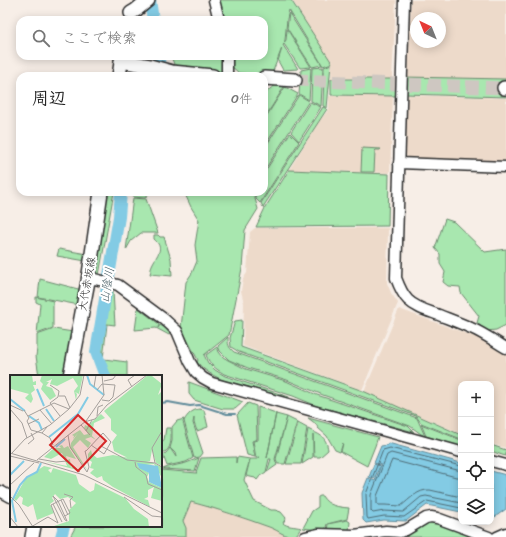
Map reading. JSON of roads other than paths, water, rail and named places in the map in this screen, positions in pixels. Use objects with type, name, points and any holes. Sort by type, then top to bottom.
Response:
[{"type":"main road","points":[[132,11],[148,0]]},
{"type":"main road","points":[[120,72],[122,60]]},
{"type":"main road","points":[[126,60],[172,72]]},
{"type":"main road","points":[[268,78],[295,80]]},
{"type":"main road","name":"大代赤坂線","points":[[70,375],[91,280],[101,196]]},
{"type":"main road","points":[[32,537],[34,527]]},
{"type":"street","points":[[214,0],[218,16]]},
{"type":"street","points":[[404,0],[396,278],[403,294],[414,305],[484,334],[506,348]]},
{"type":"street","points":[[227,60],[227,72]]},
{"type":"street","points":[[399,163],[506,167]]},
{"type":"street","points":[[91,280],[118,285],[168,323],[177,331],[186,354],[196,372],[212,383],[458,451]]},
{"type":"street","points":[[494,462],[506,465]]},
{"type":"street","points":[[0,491],[10,496]]},
{"type":"street","points":[[305,537],[318,534],[354,535],[386,531],[395,533],[406,530],[426,518],[431,517],[489,537]]},
{"type":"street","points":[[498,537],[506,533]]},
{"type":"water","points":[[388,443],[458,462],[458,511],[427,505],[406,521],[384,520],[366,523],[363,520],[362,493],[368,478],[375,481],[381,465],[374,463],[381,446],[387,445]]},
{"type":"water","points":[[374,464],[380,466],[374,479],[369,477]]},
{"type":"water","points":[[494,472],[506,475],[506,509],[494,518]]},
{"type":"waterway","name":"山陰川","points":[[150,0],[152,16]]},
{"type":"waterway","name":"山陰川","points":[[159,60],[160,72]]},
{"type":"waterway","name":"山陰川","points":[[105,375],[96,352],[119,217],[121,196]]},
{"type":"waterway","points":[[162,403],[168,402],[190,406],[199,405],[227,414],[235,414]]},
{"type":"waterway","name":"山陰川","points":[[61,537],[64,527]]},
{"type":"tunnel","points":[[295,80],[504,88]]}]
